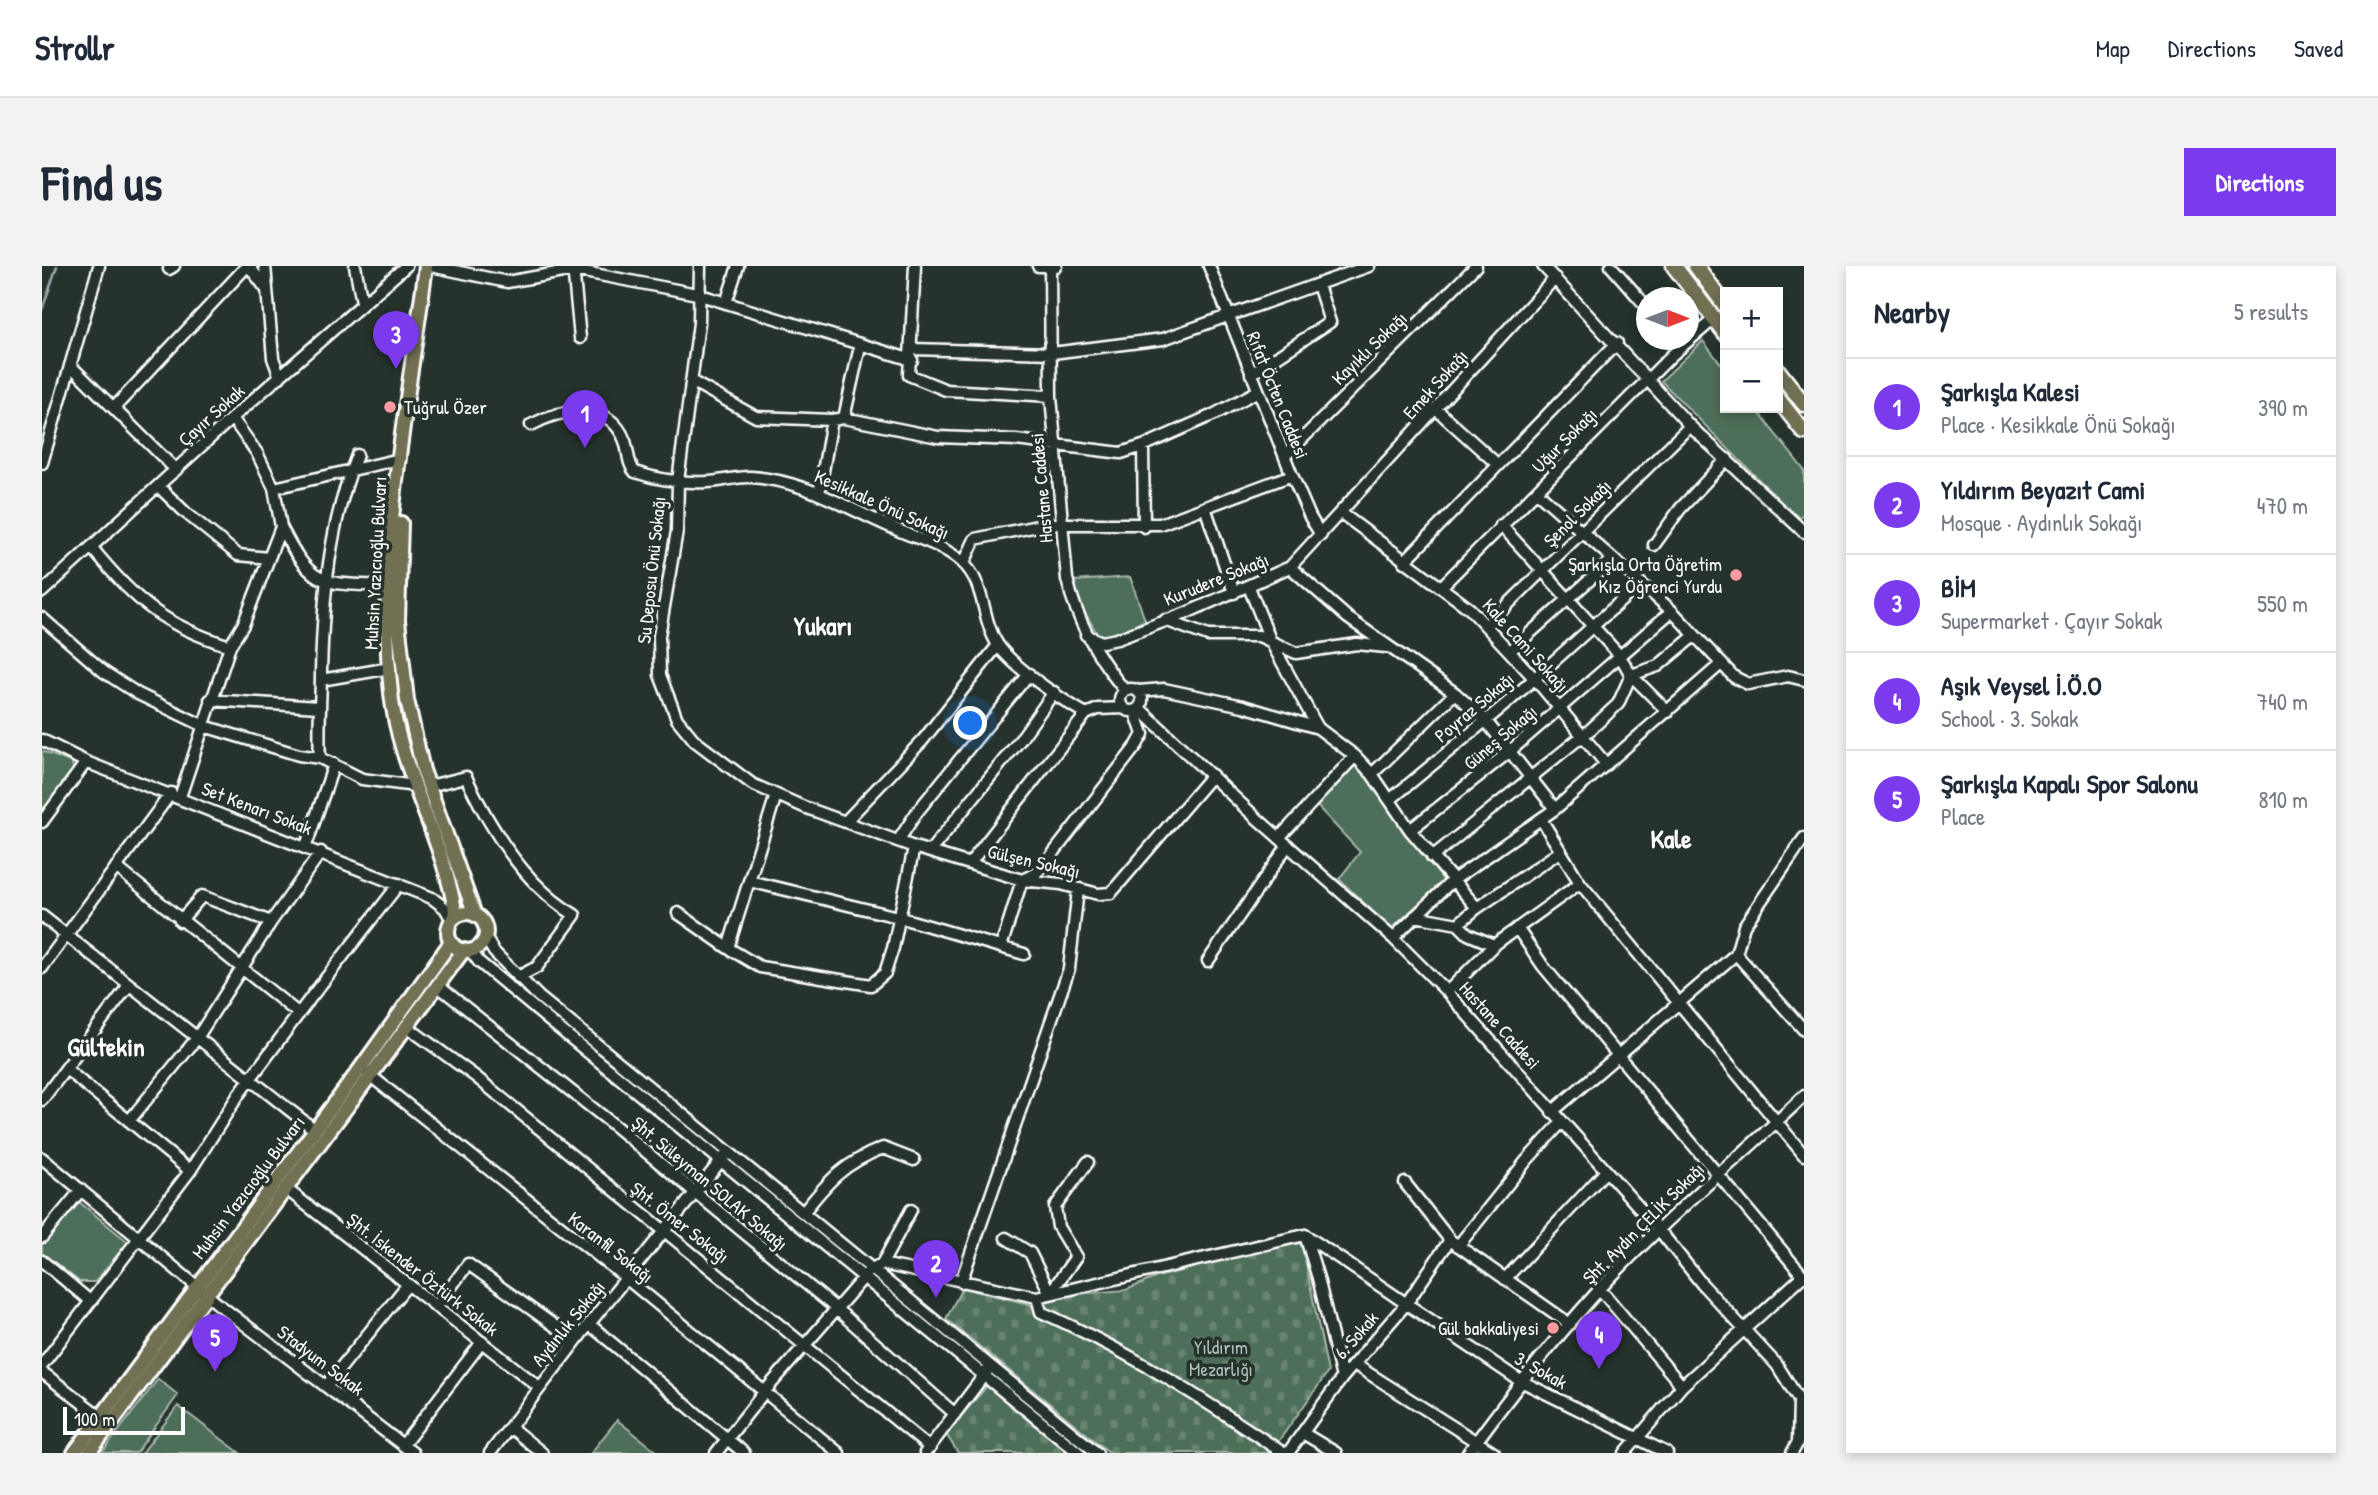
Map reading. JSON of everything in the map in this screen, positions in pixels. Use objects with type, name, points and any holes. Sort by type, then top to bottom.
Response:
[{"type":"highway","points":[[1674,266],[1720,327]]},
{"type":"highway","points":[[1696,266],[1720,298]]},
{"type":"highway","points":[[1783,377],[1804,404]]},
{"type":"highway","points":[[1783,405],[1804,432]]},
{"type":"main road","points":[[400,459],[428,266]]},
{"type":"main road","name":"Muhsin Yazıcıoğlu Bulvarı","points":[[400,459],[389,586],[391,694],[398,733],[415,786],[451,881],[454,918]]},
{"type":"main road","name":"Muhsin Yazıcıoğlu Bulvarı","points":[[400,459],[398,620],[407,701],[429,786],[475,915]]},
{"type":"main road","points":[[466,913],[475,915],[483,922],[485,937],[479,946],[467,950],[451,942],[448,928],[454,918],[466,913]]},
{"type":"main road","name":"Muhsin Yazıcıoğlu Bulvarı","points":[[74,1453],[285,1188],[451,942]]},
{"type":"main road","name":"Muhsin Yazıcıoğlu Bulvarı","points":[[89,1453],[315,1130],[406,1026],[467,950]]},
{"type":"street","points":[[42,463],[99,266]]},
{"type":"street","points":[[114,408],[248,266],[267,289]]},
{"type":"street","points":[[265,266],[273,358],[280,377]]},
{"type":"street","points":[[355,266],[362,302]]},
{"type":"street","name":"Çayır Sokak","points":[[42,592],[232,418],[406,266]]},
{"type":"street","points":[[428,266],[507,282],[573,268],[698,295],[860,345],[912,355],[1052,353],[1163,339],[1369,266]]},
{"type":"street","points":[[490,266],[493,279]]},
{"type":"street","name":"Su Deposu Önü Sokağı","points":[[700,266],[699,323],[678,481],[677,531],[659,636],[660,675],[677,719],[695,741],[752,785],[804,807]]},
{"type":"street","points":[[726,303],[738,266]]},
{"type":"street","points":[[915,266],[909,375],[946,390],[1051,397]]},
{"type":"street","points":[[1038,266],[1056,266]]},
{"type":"street","name":"Hastane Caddesi","points":[[1050,266],[1051,397],[1067,579],[1073,605],[1086,635],[1125,691]]},
{"type":"street","name":"Rıfat Öcten Caddesi","points":[[1209,266],[1292,475],[1321,535]]},
{"type":"street","name":"Kayıklı Sokağı","points":[[1285,456],[1476,266]]},
{"type":"street","points":[[1543,266],[1617,343],[1690,426],[1804,531]]},
{"type":"street","points":[[1611,266],[1636,294]]},
{"type":"street","points":[[573,268],[580,338]]},
{"type":"street","name":"Emek Sokağı","points":[[1341,513],[1555,278]]},
{"type":"street","points":[[1251,374],[1330,322],[1318,285]]},
{"type":"street","name":"Uğur Sokağı","points":[[1699,330],[1714,320]]},
{"type":"street","points":[[1404,562],[1617,343]]},
{"type":"street","points":[[844,418],[860,345]]},
{"type":"street","name":"Uğur Sokağı","points":[[1441,587],[1648,380],[1674,350]]},
{"type":"street","points":[[70,365],[176,470]]},
{"type":"street","points":[[691,381],[757,417],[832,420],[844,418],[938,437],[1055,444],[1121,453],[1143,446],[1258,391]]},
{"type":"street","points":[[1437,409],[1497,464]]},
{"type":"street","name":"Kesikkale Önü Sokağı","points":[[531,425],[558,414],[585,411],[602,413],[616,424],[625,442],[630,466],[635,472],[678,481],[709,482],[750,477],[819,494],[927,540],[964,563]]},
{"type":"street","points":[[232,418],[257,453],[274,488],[281,527],[308,573],[326,583],[389,586]]},
{"type":"street","points":[[819,494],[832,420]]},
{"type":"street","name":"Şenol Sokağı","points":[[1487,625],[1690,426]]},
{"type":"street","points":[[1143,446],[1144,527]]},
{"type":"street","points":[[320,758],[318,707],[323,603],[335,520],[357,455]]},
{"type":"street","points":[[274,488],[400,459]]},
{"type":"street","points":[[1654,545],[1680,509],[1727,459]]},
{"type":"street","points":[[1086,714],[1029,674],[998,645],[989,626],[979,590],[964,563],[975,539],[1031,526],[1062,523],[1144,527],[1160,524],[1292,475]]},
{"type":"street","points":[[159,487],[238,555],[269,558]]},
{"type":"street","points":[[1536,492],[1611,561],[1672,611],[1734,677],[1748,684],[1788,676],[1804,680]]},
{"type":"street","points":[[1205,507],[1234,593]]},
{"type":"street","name":"Kurudere Sokağı","points":[[1086,635],[1102,642],[1117,639],[1249,587],[1290,567],[1341,513]]},
{"type":"street","name":"Kale Cami Sokağı","points":[[1341,513],[1441,587],[1487,625],[1606,764]]},
{"type":"street","points":[[1502,526],[1620,656],[1631,675],[1668,712]]},
{"type":"street","points":[[42,968],[116,867],[176,795],[204,726],[210,700],[230,646],[243,625],[281,527]]},
{"type":"street","points":[[92,548],[117,579],[153,613],[194,635],[230,646]]},
{"type":"street","points":[[1510,651],[1611,561]]},
{"type":"street","points":[[1290,567],[1348,618],[1455,693],[1486,721],[1555,809]]},
{"type":"street","name":"Poyraz Sokağı","points":[[1391,799],[1535,679],[1640,584]]},
{"type":"street","points":[[1249,587],[1271,642],[1318,729]]},
{"type":"street","name":"Güneş Sokağı","points":[[1410,830],[1510,752],[1672,611]]},
{"type":"street","points":[[42,618],[104,672],[138,694],[204,726],[299,755],[320,758],[362,779],[415,786]]},
{"type":"street","points":[[1165,620],[1209,636],[1258,636],[1296,653],[1357,644],[1387,647]]},
{"type":"street","points":[[1432,857],[1583,736],[1618,704],[1631,675],[1658,666],[1694,636]]},
{"type":"street","points":[[846,821],[923,740],[998,645]]},
{"type":"street","points":[[1393,938],[1452,881],[1555,809],[1721,664]]},
{"type":"street","points":[[321,680],[390,668]]},
{"type":"street","points":[[898,841],[917,812],[1029,674]]},
{"type":"street","points":[[1122,708],[1119,701],[1125,691],[1164,689],[1243,706],[1318,729],[1354,756],[1372,774],[1410,830],[1477,908]]},
{"type":"street","points":[[1001,947],[1023,880],[1045,864],[1138,745],[1143,734],[1137,709],[1142,701],[1138,691]]},
{"type":"street","points":[[931,850],[1054,692]]},
{"type":"street","points":[[1372,774],[1455,693]]},
{"type":"street","points":[[210,700],[318,707]]},
{"type":"street","points":[[970,863],[1086,714],[1098,709],[1137,709]]},
{"type":"street","name":"Hastane Caddesi","points":[[1137,709],[1393,938],[1447,992],[1498,1046],[1552,1112],[1777,1365],[1801,1401]]},
{"type":"street","name":"Set Kenarı Sokak","points":[[42,740],[86,762],[306,846],[432,898],[454,918]]},
{"type":"street","points":[[1279,838],[1354,756]]},
{"type":"street","points":[[42,821],[86,762]]},
{"type":"street","points":[[306,846],[334,764]]},
{"type":"street","name":"Gülşen Sokağı","points":[[804,807],[914,847],[1023,880],[1111,893],[1212,775]]},
{"type":"street","points":[[429,786],[466,776],[485,817],[532,879],[556,905],[575,915],[537,967],[518,977]]},
{"type":"street","points":[[728,948],[776,795]]},
{"type":"street","points":[[1541,819],[1580,883],[1804,1155]]},
{"type":"street","points":[[1552,1112],[1616,1054],[1736,954],[1744,926],[1804,838]]},
{"type":"street","points":[[1208,961],[1288,845]]},
{"type":"street","points":[[678,913],[760,967],[871,985],[885,973],[914,847]]},
{"type":"street","points":[[1458,924],[1561,851]]},
{"type":"street","points":[[129,1121],[197,1038],[271,922],[321,852]]},
{"type":"street","points":[[116,867],[299,1014]]},
{"type":"street","points":[[749,881],[898,918],[1024,954]]},
{"type":"street","points":[[1447,992],[1494,945],[1580,883]]},
{"type":"street","points":[[42,1365],[190,1171],[239,1094],[399,884]]},
{"type":"street","points":[[961,1282],[1069,969],[1078,890]]},
{"type":"street","points":[[180,920],[202,896],[271,922]]},
{"type":"street","points":[[42,916],[315,1130]]},
{"type":"street","points":[[1415,916],[1458,924],[1468,934],[1494,945]]},
{"type":"street","points":[[1517,928],[1543,966],[1804,1276],[1682,1387],[1625,1453]]},
{"type":"street","points":[[485,937],[518,977],[871,1269],[1079,1453]]},
{"type":"street","points":[[467,950],[864,1279],[1097,1453]]},
{"type":"street","points":[[1736,954],[1804,1030]]},
{"type":"street","points":[[42,1100],[129,985]]},
{"type":"street","name":"Şht. Süleyman SOLAK Sokağı","points":[[437,985],[837,1310],[956,1414]]},
{"type":"street","name":"Şht. Ömer Sokağı","points":[[406,1026],[476,1077],[663,1233],[805,1346],[927,1450]]},
{"type":"street","points":[[65,1069],[190,1171]]},
{"type":"street","name":"Karanfil Sokağı","points":[[365,1072],[545,1217],[626,1278],[839,1453]]},
{"type":"street","name":"Şht. Aydın ÇELİK Sokağı","points":[[1468,1453],[1519,1380],[1600,1289],[1718,1174],[1804,1096]]},
{"type":"street","name":"6. Sokak","points":[[1285,1453],[1303,1433],[1342,1378],[1454,1243],[1562,1122]]},
{"type":"street","points":[[803,1213],[832,1175],[864,1155],[883,1148],[914,1160]]},
{"type":"street","name":"Aydınlık Sokağı","points":[[490,1453],[539,1387],[729,1151]]},
{"type":"street","name":"Stadyum Sokak","points":[[42,1158],[202,1291],[413,1453]]},
{"type":"street","points":[[1050,1293],[1076,1256],[1058,1227],[1055,1207],[1088,1162]]},
{"type":"street","points":[[1505,1279],[1606,1171]]},
{"type":"street","points":[[1405,1183],[1454,1243],[1570,1324]]},
{"type":"street","name":"Şht. İskender Öztürk Sokak","points":[[285,1188],[539,1387]]},
{"type":"street","points":[[42,1237],[81,1190]]},
{"type":"street","points":[[882,1264],[911,1210]]},
{"type":"street","points":[[716,1453],[765,1391],[871,1269],[882,1264],[1037,1297],[1305,1235],[1342,1378]]},
{"type":"street","name":"3. Sokak","points":[[1305,1235],[1519,1380],[1667,1453]]},
{"type":"street","points":[[1006,1238],[1030,1254],[1050,1293]]},
{"type":"street","points":[[42,1261],[90,1301]]},
{"type":"street","points":[[436,1307],[468,1264],[576,1341]]},
{"type":"street","points":[[327,1385],[408,1284]]},
{"type":"street","points":[[1600,1289],[1682,1387]]},
{"type":"street","points":[[1037,1297],[1041,1312],[1105,1340],[1199,1396],[1285,1453]]},
{"type":"street","points":[[589,1324],[744,1453]]},
{"type":"street","points":[[403,1445],[482,1342]]},
{"type":"street","points":[[1354,1364],[1494,1453]]},
{"type":"street","points":[[927,1450],[988,1370]]},
{"type":"street","points":[[42,1372],[101,1417]]},
{"type":"street","points":[[1792,1453],[1801,1439],[1801,1401]]},
{"type":"street","points":[[510,1427],[542,1453]]},
{"type":"street","points":[[1303,1433],[1336,1453]]},
{"type":"green space","points":[[1703,341],[1720,363],[1720,413],[1759,413],[1804,470],[1804,513],[1798,519],[1661,381],[1694,350],[1699,350],[1699,345]]},
{"type":"green space","points":[[1130,577],[1145,620],[1102,642],[1079,602],[1074,581]]},
{"type":"green space","points":[[42,751],[72,763],[74,772],[42,814]]},
{"type":"green space","points":[[1355,766],[1386,797],[1398,821],[1444,881],[1391,929],[1339,879],[1360,852],[1317,806]]},
{"type":"green space","points":[[78,1201],[128,1242],[95,1282],[80,1282],[42,1253],[42,1245]]},
{"type":"green space","name":"Yıldırım Mezarlığı","points":[[1301,1240],[1328,1372],[1270,1453],[1110,1453],[946,1319],[962,1288],[1033,1305],[1076,1294],[1126,1290],[1157,1277]]},
{"type":"green space","points":[[158,1379],[178,1395],[136,1453],[102,1453]]},
{"type":"green space","points":[[992,1380],[1076,1453],[958,1453],[946,1434]]},
{"type":"green space","points":[[178,1406],[240,1453],[142,1453]]},
{"type":"green space","points":[[617,1420],[659,1453],[591,1453]]},
{"type":"waterway","points":[[42,310],[57,266]]},
{"type":"place","name":"BİM","points":[[396,369]]},
{"type":"place","name":"Tuğrul Özer","points":[[390,407]]},
{"type":"place","name":"Şarkışla Kalesi","points":[[585,448]]},
{"type":"place","name":"Şarkışla Orta Öğretim Kız Öğrenci Yurdu","points":[[1736,575]]},
{"type":"place","name":"Yıldırım Beyazıt Cami","points":[[936,1298]]},
{"type":"place","name":"Gül bakkaliyesi","points":[[1553,1328]]},
{"type":"place","name":"Aşık Veysel İ.Ö.O","points":[[1599,1369]]},
{"type":"place","name":"Şarkışla Kapalı Spor Salonu","points":[[215,1372]]},
{"type":"district","name":"Yukarı","points":[[823,626]]},
{"type":"district","name":"Kale","points":[[1671,839]]},
{"type":"district","name":"Gültekin","points":[[106,1047]]}]
